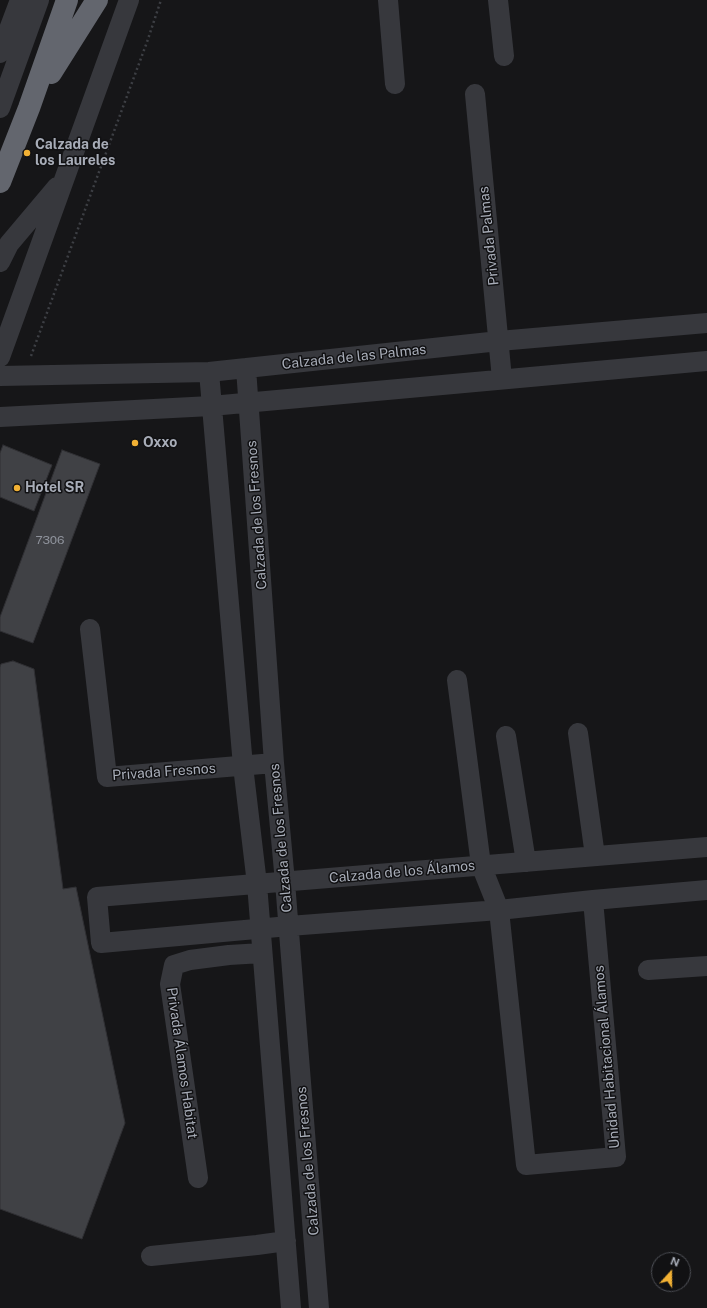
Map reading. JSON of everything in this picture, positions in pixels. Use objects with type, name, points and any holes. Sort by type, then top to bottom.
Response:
[{"type":"highway","points":[[0,182],[29,108],[67,0]]},
{"type":"highway","points":[[29,108],[97,0]]},
{"type":"street","points":[[0,54],[20,0]]},
{"type":"street","points":[[0,108],[39,0]]},
{"type":"street","points":[[0,357],[129,0]]},
{"type":"street","points":[[388,0],[395,84]]},
{"type":"street","points":[[498,0],[504,56]]},
{"type":"street","name":"Privada Palmas","points":[[475,94],[502,379]]},
{"type":"street","points":[[0,262],[8,244],[65,177]]},
{"type":"street","name":"Calzada de las Palmas","points":[[0,376],[208,372],[499,342],[707,323]]},
{"type":"street","points":[[0,417],[249,403],[707,360]]},
{"type":"street","name":"Calzada de los Fresnos","points":[[246,368],[274,763],[289,926],[319,1308]]},
{"type":"street","name":"Calzada de los Fresnos","points":[[208,372],[243,766],[257,884],[291,1308]]},
{"type":"street","name":"Privada Fresnos","points":[[90,629],[107,777],[274,763]]},
{"type":"street","points":[[457,680],[481,866],[499,910]]},
{"type":"street","points":[[578,733],[595,856]]},
{"type":"street","points":[[506,736],[526,862]]},
{"type":"street","name":"Calzada de los Álamos","points":[[260,929],[101,943],[97,897],[707,847]]},
{"type":"street","points":[[260,929],[499,910],[707,890]]},
{"type":"street","name":"Unidad Habitacional Álamos","points":[[499,910],[526,1165],[616,1157],[594,900]]},
{"type":"street","name":"Privada Álamos Habitat","points":[[198,1178],[170,984],[174,965],[190,960],[229,955],[262,953]]},
{"type":"street","points":[[648,970],[707,966]]},
{"type":"street","points":[[151,1256],[257,1245],[286,1240]]},
{"type":"street","points":[[289,1281],[317,1280]]},
{"type":"path","points":[[23,375],[147,42],[161,0]]},
{"type":"building","points":[[3,445],[52,465],[34,511],[0,497],[0,453]]},
{"type":"building","points":[[62,450],[100,464],[33,643],[0,631],[0,617]]},
{"type":"building","points":[[13,661],[34,669],[63,889],[76,887],[125,1123],[82,1239],[0,1209],[0,667],[1,664]]},
{"type":"place","name":"Calzada de los Laureles","points":[[27,153]]},
{"type":"place","name":"Oxxo","points":[[135,443]]},
{"type":"place","name":"Hotel SR","points":[[17,488]]}]
